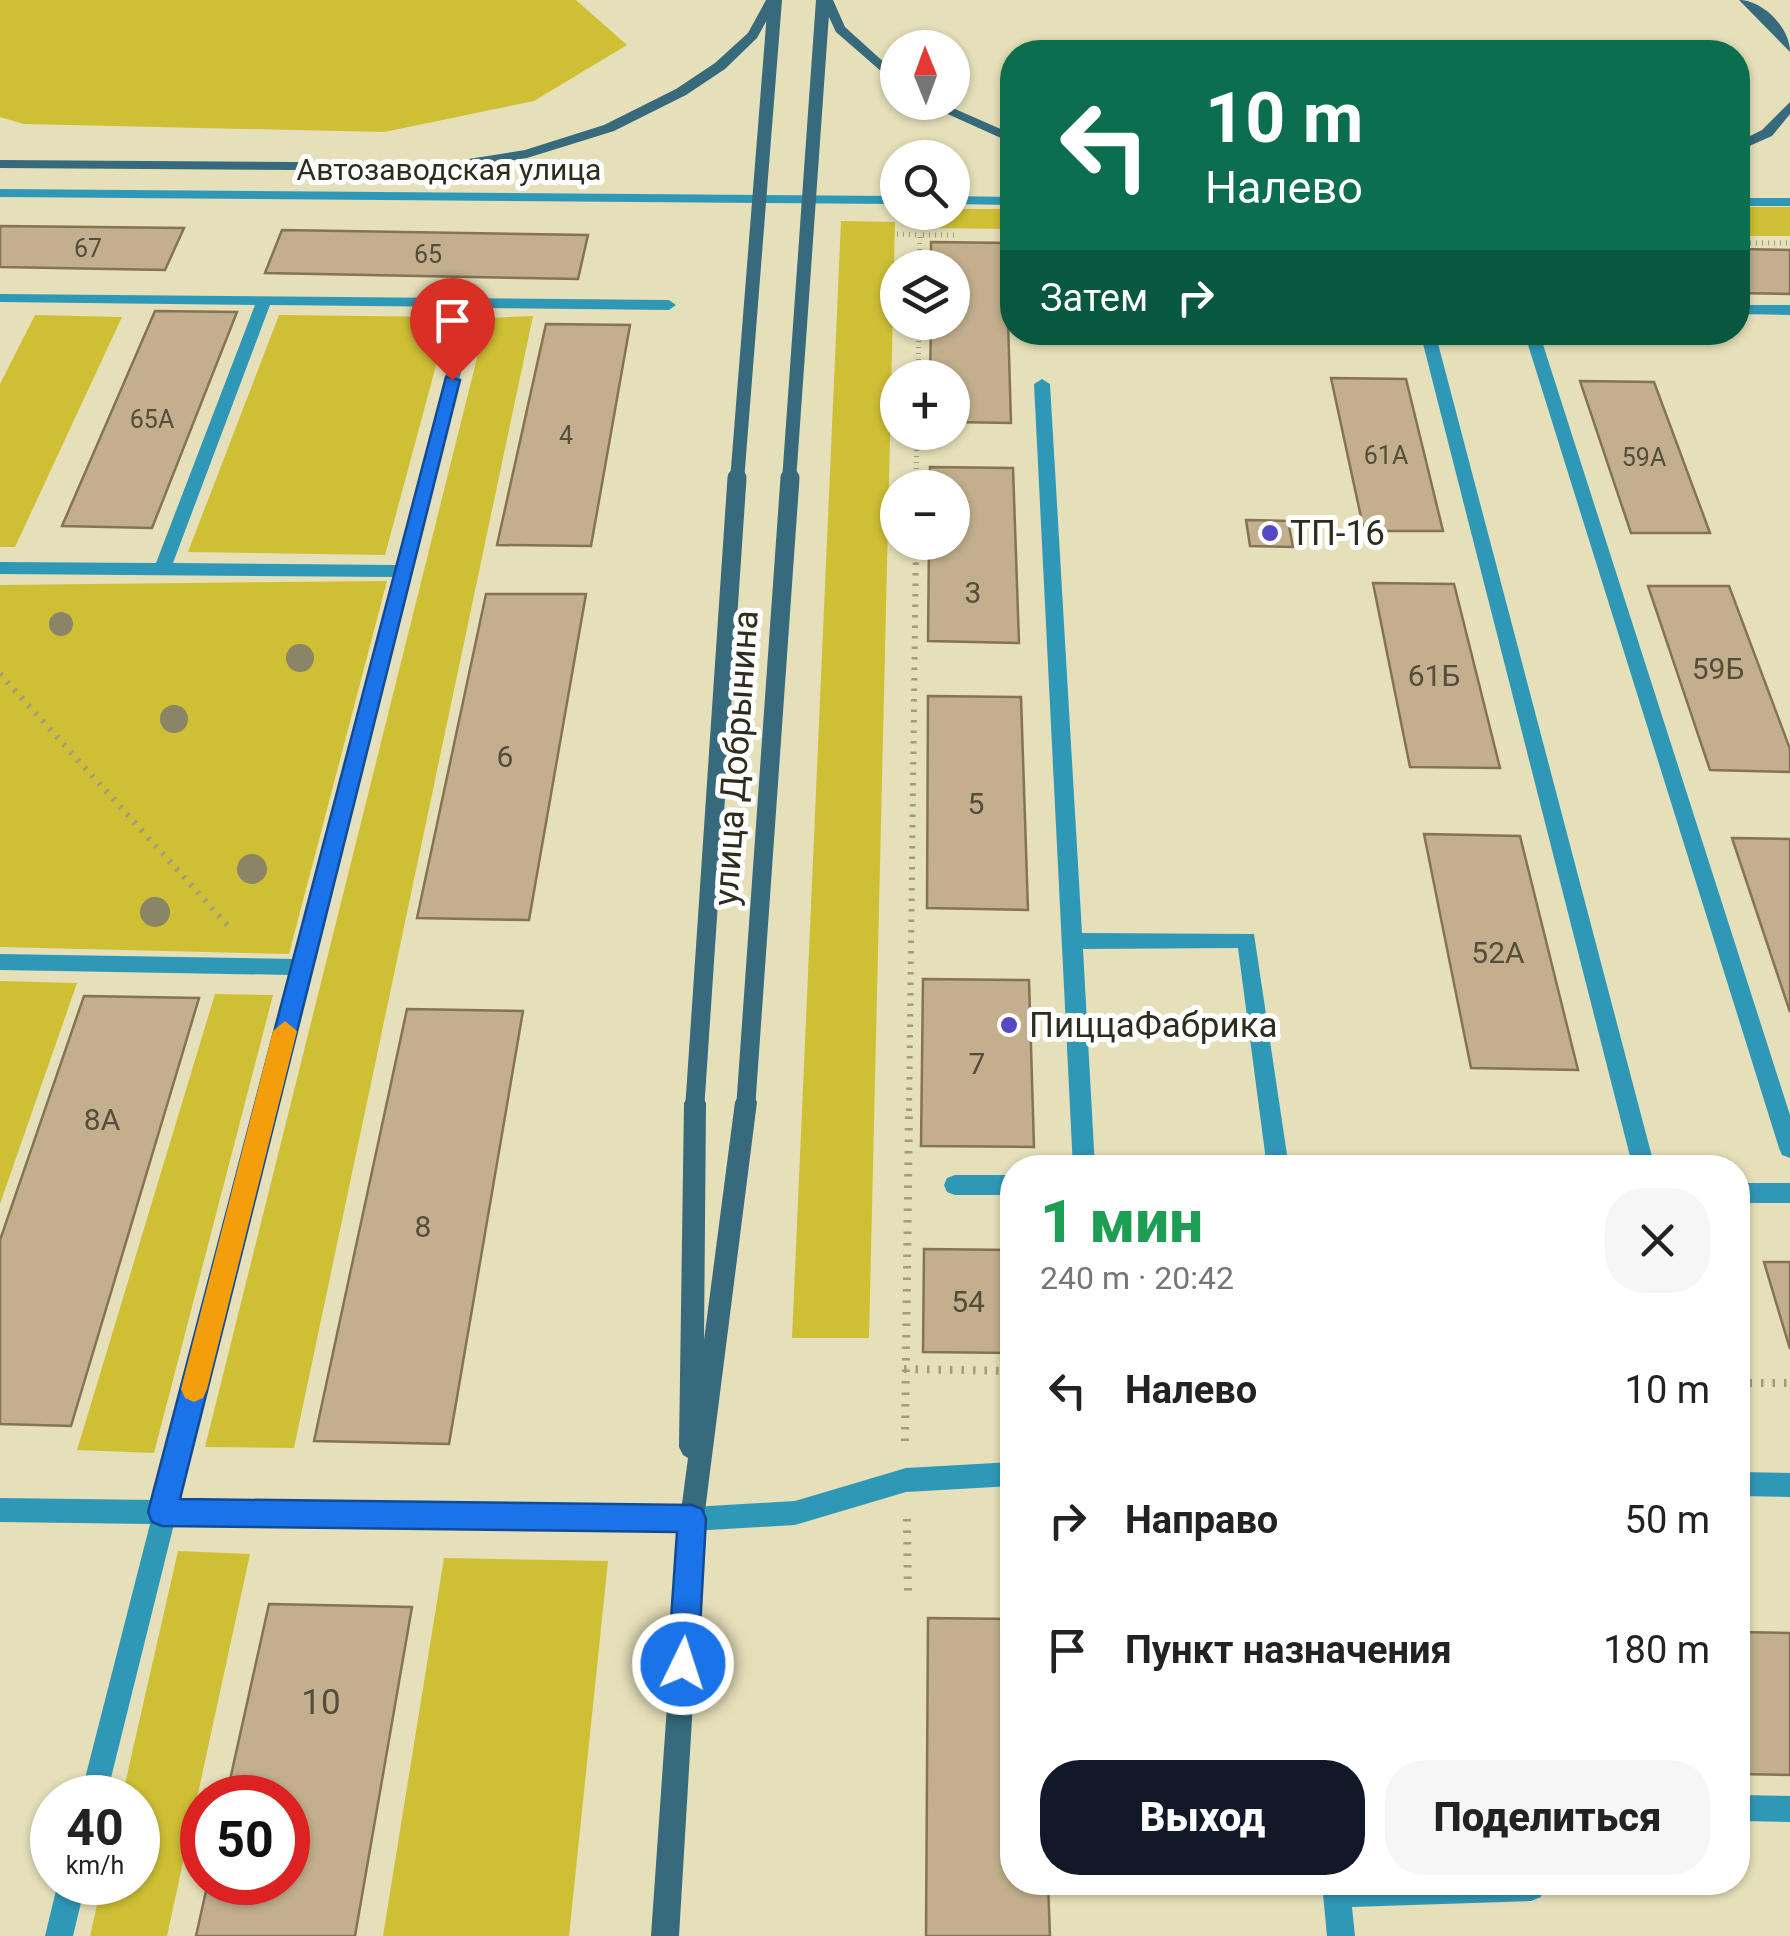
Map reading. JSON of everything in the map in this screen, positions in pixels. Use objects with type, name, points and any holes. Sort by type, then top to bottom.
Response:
[{"type":"main road","points":[[0,164],[443,167],[527,154],[610,128],[680,92],[720,66],[753,35],[774,0]]},
{"type":"main road","name":"улица Добрынина","points":[[665,1936],[692,1519],[696,1103],[735,502],[774,0]]},
{"type":"main road","points":[[825,0],[840,29],[880,66]]},
{"type":"main road","name":"улица Добрынина","points":[[692,1519],[746,1102],[825,0]]},
{"type":"main road","points":[[1745,0],[1768,19],[1790,48]]},
{"type":"main road","points":[[1750,142],[1767,133],[1790,106]]},
{"type":"main road","points":[[968,120],[1000,134]]},
{"type":"street","name":"Автозаводская улица","points":[[0,193],[880,200]]},
{"type":"street","points":[[970,200],[1000,200]]},
{"type":"street","points":[[1750,202],[1790,202]]},
{"type":"street","points":[[0,320],[6,298],[669,306]]},
{"type":"street","points":[[162,570],[264,301]]},
{"type":"street","points":[[98,1775],[471,304]]},
{"type":"street","points":[[1750,310],[1790,310]]},
{"type":"street","points":[[1430,345],[1641,1155]]},
{"type":"street","points":[[1534,345],[1790,1148]]},
{"type":"street","points":[[1042,384],[1083,1155]]},
{"type":"street","points":[[0,568],[403,571]]},
{"type":"street","points":[[1073,941],[1247,940],[1276,1155]]},
{"type":"street","points":[[0,962],[302,967]]},
{"type":"street","points":[[955,1185],[1000,1185]]},
{"type":"street","points":[[1750,1192],[1790,1193]]},
{"type":"street","points":[[0,1510],[692,1519],[795,1512],[906,1480],[1000,1475]]},
{"type":"street","points":[[1750,1484],[1790,1485]]},
{"type":"street","points":[[1750,1808],[1790,1809]]},
{"type":"street","points":[[1337,1895],[1341,1936]]},
{"type":"street","points":[[59,1936],[66,1905]]},
{"type":"path","points":[[920,250],[920,235],[957,235]]},
{"type":"path","points":[[1750,243],[1790,243]]},
{"type":"path","points":[[916,560],[904,1369],[1000,1371]]},
{"type":"path","points":[[0,674],[265,966]]},
{"type":"path","points":[[1750,1382],[1790,1384]]},
{"type":"shaded area","points":[[0,0],[576,0],[627,45],[534,101],[384,132],[24,124],[0,117]]},
{"type":"shaded area","points":[[1750,207],[1790,207],[1790,236],[1750,236]]},
{"type":"shaded area","points":[[970,209],[1000,209],[1000,229],[970,229]]},
{"type":"shaded area","points":[[841,221],[880,222],[880,230],[895,230],[894,250],[880,250],[880,340],[892,340],[892,360],[880,360],[880,450],[890,450],[889,470],[880,470],[880,560],[887,560],[869,1338],[792,1338]]},
{"type":"shaded area","points":[[35,315],[122,317],[15,547],[0,547],[0,384]]},
{"type":"shaded area","points":[[279,315],[449,317],[385,555],[188,552]]},
{"type":"shaded area","points":[[533,316],[294,1448],[205,1447],[487,318]]},
{"type":"shaded area","points":[[387,581],[289,954],[0,947],[0,585]]},
{"type":"shaded area","points":[[0,981],[77,983],[0,1204]]},
{"type":"shaded area","points":[[215,994],[273,995],[154,1453],[77,1450]]},
{"type":"shaded area","points":[[178,1551],[250,1554],[202,1775],[180,1775],[180,1876],[167,1936],[90,1936],[97,1905],[160,1905],[160,1775],[127,1775]]},
{"type":"shaded area","points":[[444,1558],[608,1561],[569,1936],[383,1936]]},
{"type":"building","points":[[0,226],[184,228],[165,270],[0,267]]},
{"type":"building","points":[[282,230],[588,235],[578,279],[265,273]]},
{"type":"building","points":[[931,242],[1000,243],[1000,345],[1009,345],[1011,423],[970,422],[970,360],[930,360],[931,340],[970,340],[970,250],[931,250]]},
{"type":"building","points":[[1750,249],[1790,250],[1790,294],[1750,293]]},
{"type":"building","points":[[155,311],[237,312],[152,528],[62,526]]},
{"type":"building","points":[[546,324],[630,325],[591,546],[497,545]]},
{"type":"building","points":[[1331,378],[1406,379],[1443,531],[1364,531]]},
{"type":"building","points":[[1580,381],[1654,382],[1710,533],[1631,533]]},
{"type":"building","points":[[1013,468],[1019,643],[928,641],[929,560],[970,560],[970,470],[930,470]]},
{"type":"building","name":"ТП-16","points":[[1246,520],[1288,521],[1293,547],[1250,546]]},
{"type":"building","points":[[1373,583],[1454,584],[1500,768],[1410,767]]},
{"type":"building","points":[[1648,586],[1729,586],[1790,749],[1790,772],[1710,770]]},
{"type":"building","points":[[486,594],[586,594],[529,920],[417,918]]},
{"type":"building","points":[[928,696],[1021,697],[1028,910],[927,908]]},
{"type":"building","points":[[1424,834],[1520,836],[1578,1070],[1471,1068]]},
{"type":"building","points":[[1732,838],[1790,839],[1790,1012]]},
{"type":"building","points":[[923,979],[1029,980],[1034,1147],[921,1146]]},
{"type":"building","points":[[84,996],[199,998],[71,1426],[0,1424],[0,1240]]},
{"type":"building","points":[[407,1009],[523,1011],[449,1444],[314,1441]]},
{"type":"building","points":[[924,1249],[1000,1250],[1000,1353],[923,1352]]},
{"type":"building","points":[[1764,1262],[1790,1262],[1790,1349]]},
{"type":"building","points":[[269,1604],[412,1607],[355,1936],[196,1936],[203,1905],[310,1905],[310,1775],[231,1775]]},
{"type":"building","points":[[928,1618],[1000,1619],[1000,1895],[1048,1895],[1050,1936],[926,1936]]},
{"type":"building","points":[[1750,1632],[1790,1633],[1790,1775],[1750,1774]]},
{"type":"slow traffic","points":[[194,1389],[285,1031]]},
{"type":"place","name":"ТП-16","points":[[1270,533]]},
{"type":"place","name":"ПиццаФабрика","points":[[1009,1025]]},
{"type":"route","points":[[452,380],[162,1512],[692,1519],[683,1664]]}]
